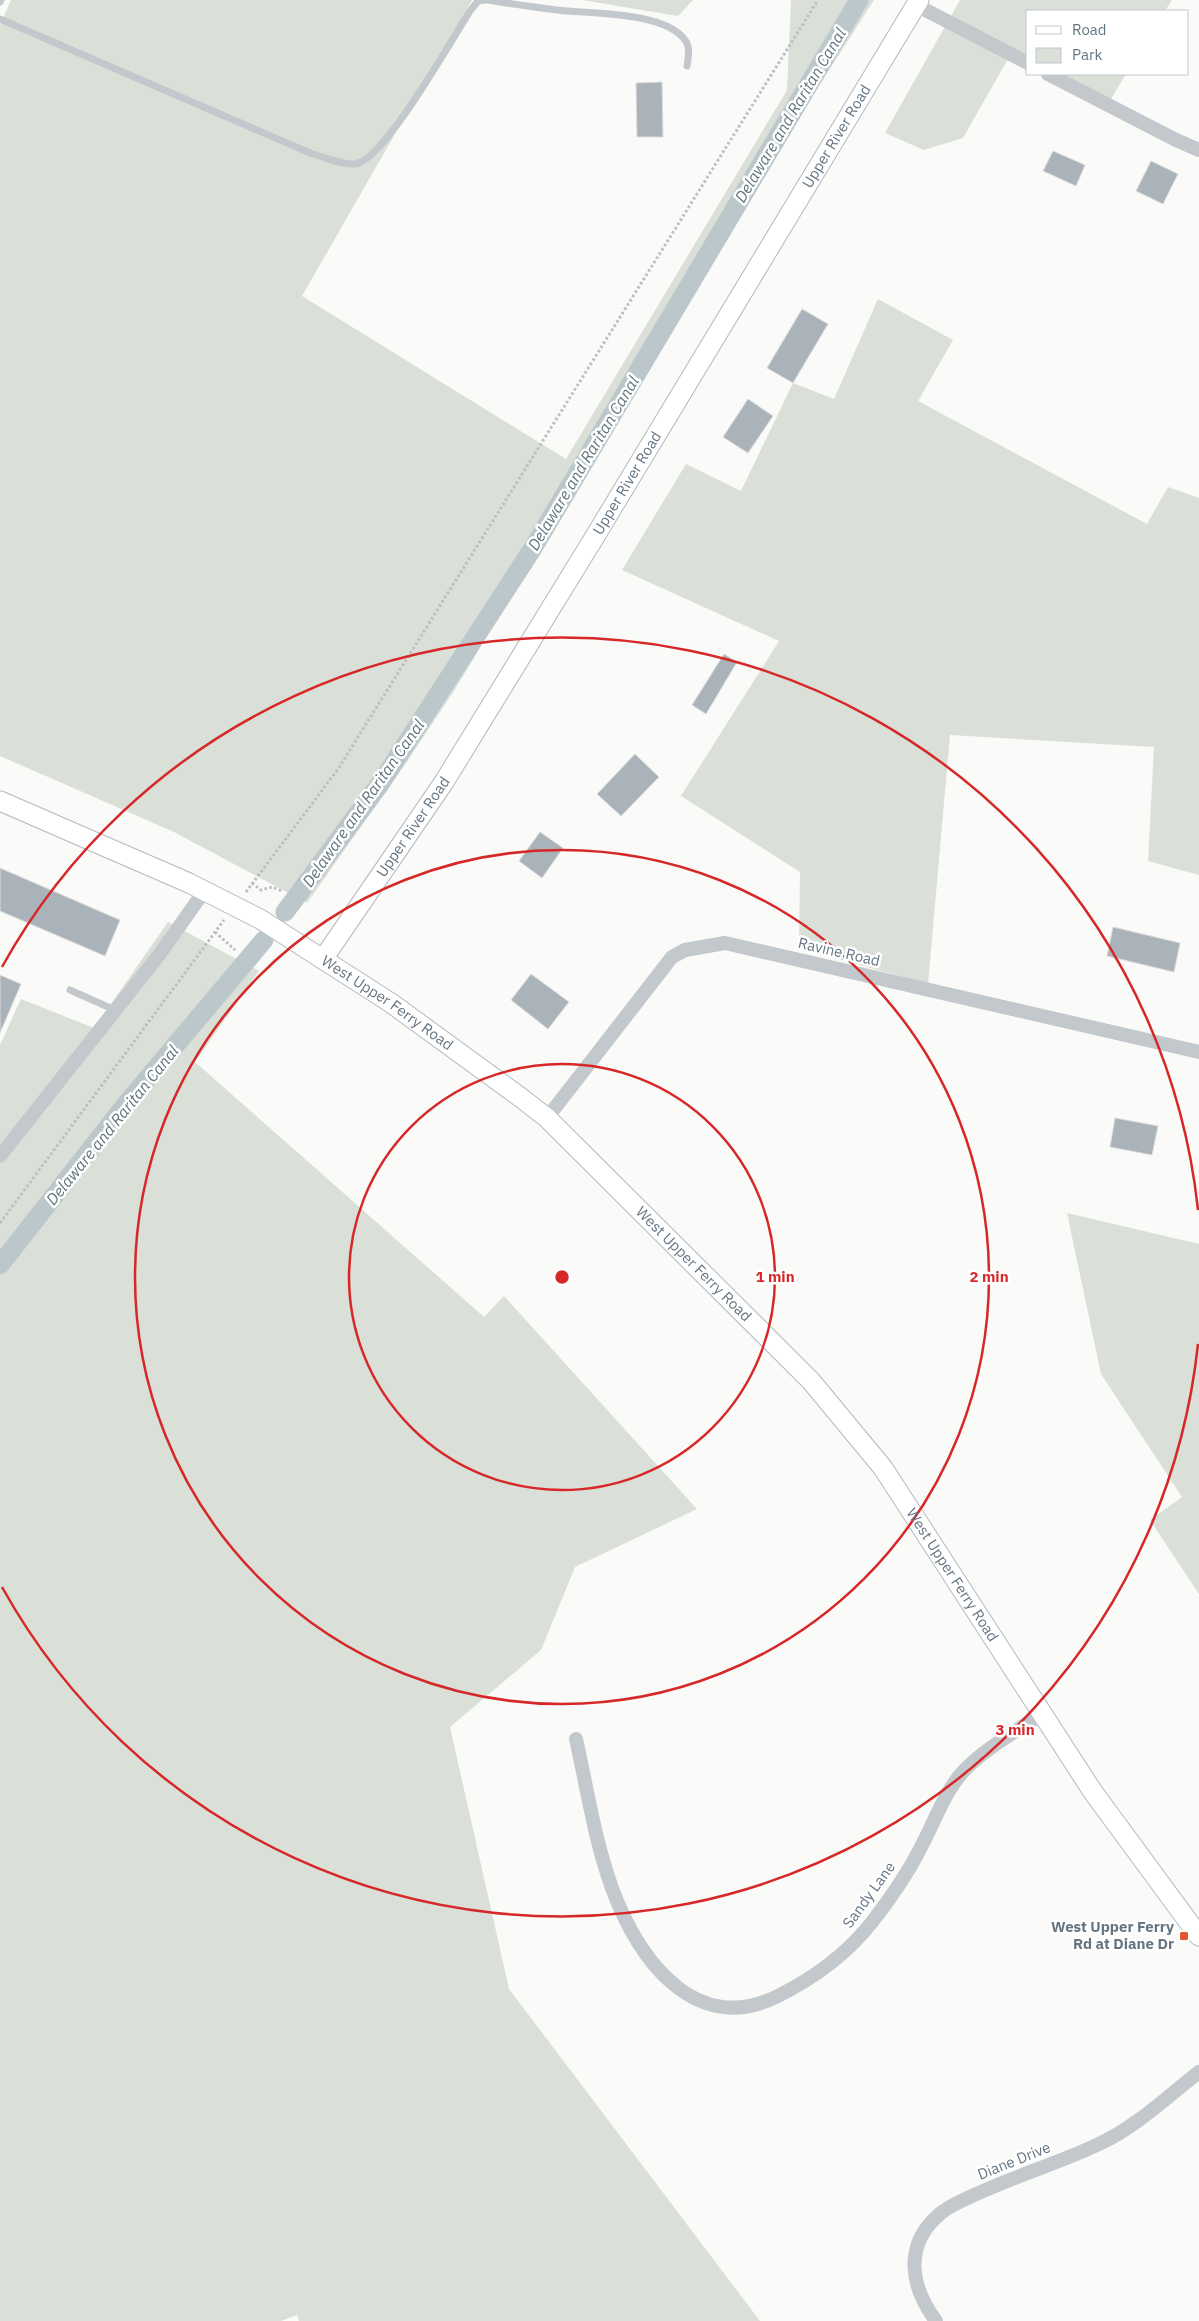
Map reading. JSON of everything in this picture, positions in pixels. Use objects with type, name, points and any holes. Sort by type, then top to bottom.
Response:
[{"type":"main road","name":"Upper River Road","points":[[324,959],[449,774],[917,3]]},
{"type":"main road","name":"West Upper Ferry Road","points":[[0,801],[205,890],[260,919],[391,1003],[547,1118],[811,1381],[855,1432],[883,1468],[1098,1799],[1199,1936]]},
{"type":"street","points":[[917,3],[1026,63]]},
{"type":"street","points":[[1050,75],[1199,150]]},
{"type":"street","points":[[0,1156],[164,947],[205,890]]},
{"type":"street","name":"Ravine Road","points":[[547,1118],[672,958],[685,950],[725,943],[1199,1052]]},
{"type":"street","name":"Sandy Lane","points":[[576,1739],[605,1865],[617,1901],[632,1931],[650,1959],[673,1985],[690,1998],[709,2005],[728,2008],[749,2007],[769,2000],[799,1985],[827,1966],[853,1944],[872,1923],[898,1887],[920,1849],[946,1796],[960,1775],[980,1756],[1041,1714]]},
{"type":"street","name":"Diane Drive","points":[[936,2321],[918,2292],[914,2276],[915,2259],[920,2241],[929,2225],[942,2213],[1017,2176],[1102,2142],[1132,2124],[1199,2072]]},
{"type":"lane","points":[[0,19],[310,153],[356,164],[369,159],[404,115],[478,1],[487,0],[569,11],[615,13],[660,24],[685,40],[689,52],[687,66]]},
{"type":"lane","points":[[70,990],[115,1010]]},
{"type":"path","points":[[244,894],[338,769],[818,0]]},
{"type":"path","points":[[252,883],[261,890],[262,895]]},
{"type":"path","points":[[261,890],[272,887],[282,891]]},
{"type":"path","points":[[0,1223],[226,919]]},
{"type":"path","points":[[215,932],[235,950]]},
{"type":"green space","points":[[11,0],[472,0],[302,296],[566,459],[787,90],[791,0],[874,0],[810,100],[454,691],[406,763],[307,903],[174,832],[0,756],[0,25]]},
{"type":"green space","points":[[582,0],[693,0],[678,16]]},
{"type":"green space","points":[[960,0],[1172,0],[1166,10],[1026,10],[1026,59],[1012,52],[963,138],[924,150],[885,133]]},
{"type":"green space","points":[[1055,75],[1125,75],[1108,104]]},
{"type":"green space","points":[[878,299],[953,340],[918,401],[1147,524],[1168,487],[1199,498],[1199,875],[1148,861],[1154,747],[950,735],[928,984],[799,948],[800,872],[681,796],[779,641],[622,570],[686,464],[741,491],[793,383],[834,399]]},
{"type":"green space","points":[[168,922],[259,971],[195,1062],[484,1317],[504,1296],[697,1509],[575,1567],[541,1650],[450,1727],[509,1989],[760,2321],[299,2321],[297,2315],[281,2321],[0,2321],[0,1045],[21,999],[94,1028]]},
{"type":"green space","points":[[1067,1213],[1199,1244],[1199,1594],[1150,1520],[1182,1497],[1101,1374]]},
{"type":"building","points":[[662,82],[663,137],[637,137],[636,83]]},
{"type":"building","points":[[1053,151],[1085,165],[1076,186],[1043,171]]},
{"type":"building","points":[[1151,161],[1178,174],[1163,204],[1136,191]]},
{"type":"building","points":[[802,309],[828,324],[793,383],[767,368]]},
{"type":"building","points":[[748,399],[773,416],[748,453],[723,437]]},
{"type":"building","points":[[724,654],[737,662],[706,714],[692,705]]},
{"type":"building","points":[[635,754],[659,777],[621,816],[597,794]]},
{"type":"building","points":[[540,832],[563,848],[542,878],[519,861]]},
{"type":"building","points":[[0,868],[120,920],[105,956],[0,911]]},
{"type":"building","points":[[1113,927],[1180,943],[1174,972],[1107,956]]},
{"type":"building","points":[[531,974],[569,1002],[548,1029],[511,1000]]},
{"type":"building","points":[[0,975],[21,984],[0,1033]]},
{"type":"building","points":[[1115,1118],[1158,1126],[1152,1155],[1110,1147]]},
{"type":"waterway","name":"Delaware and Raritan Canal","points":[[285,912],[380,784],[533,548],[859,0]]},
{"type":"waterway","name":"Delaware and Raritan Canal","points":[[0,1265],[126,1104],[264,940]]},
{"type":"place","name":"West Upper Ferry Rd at Diane Dr","points":[[1184,1936]]}]
